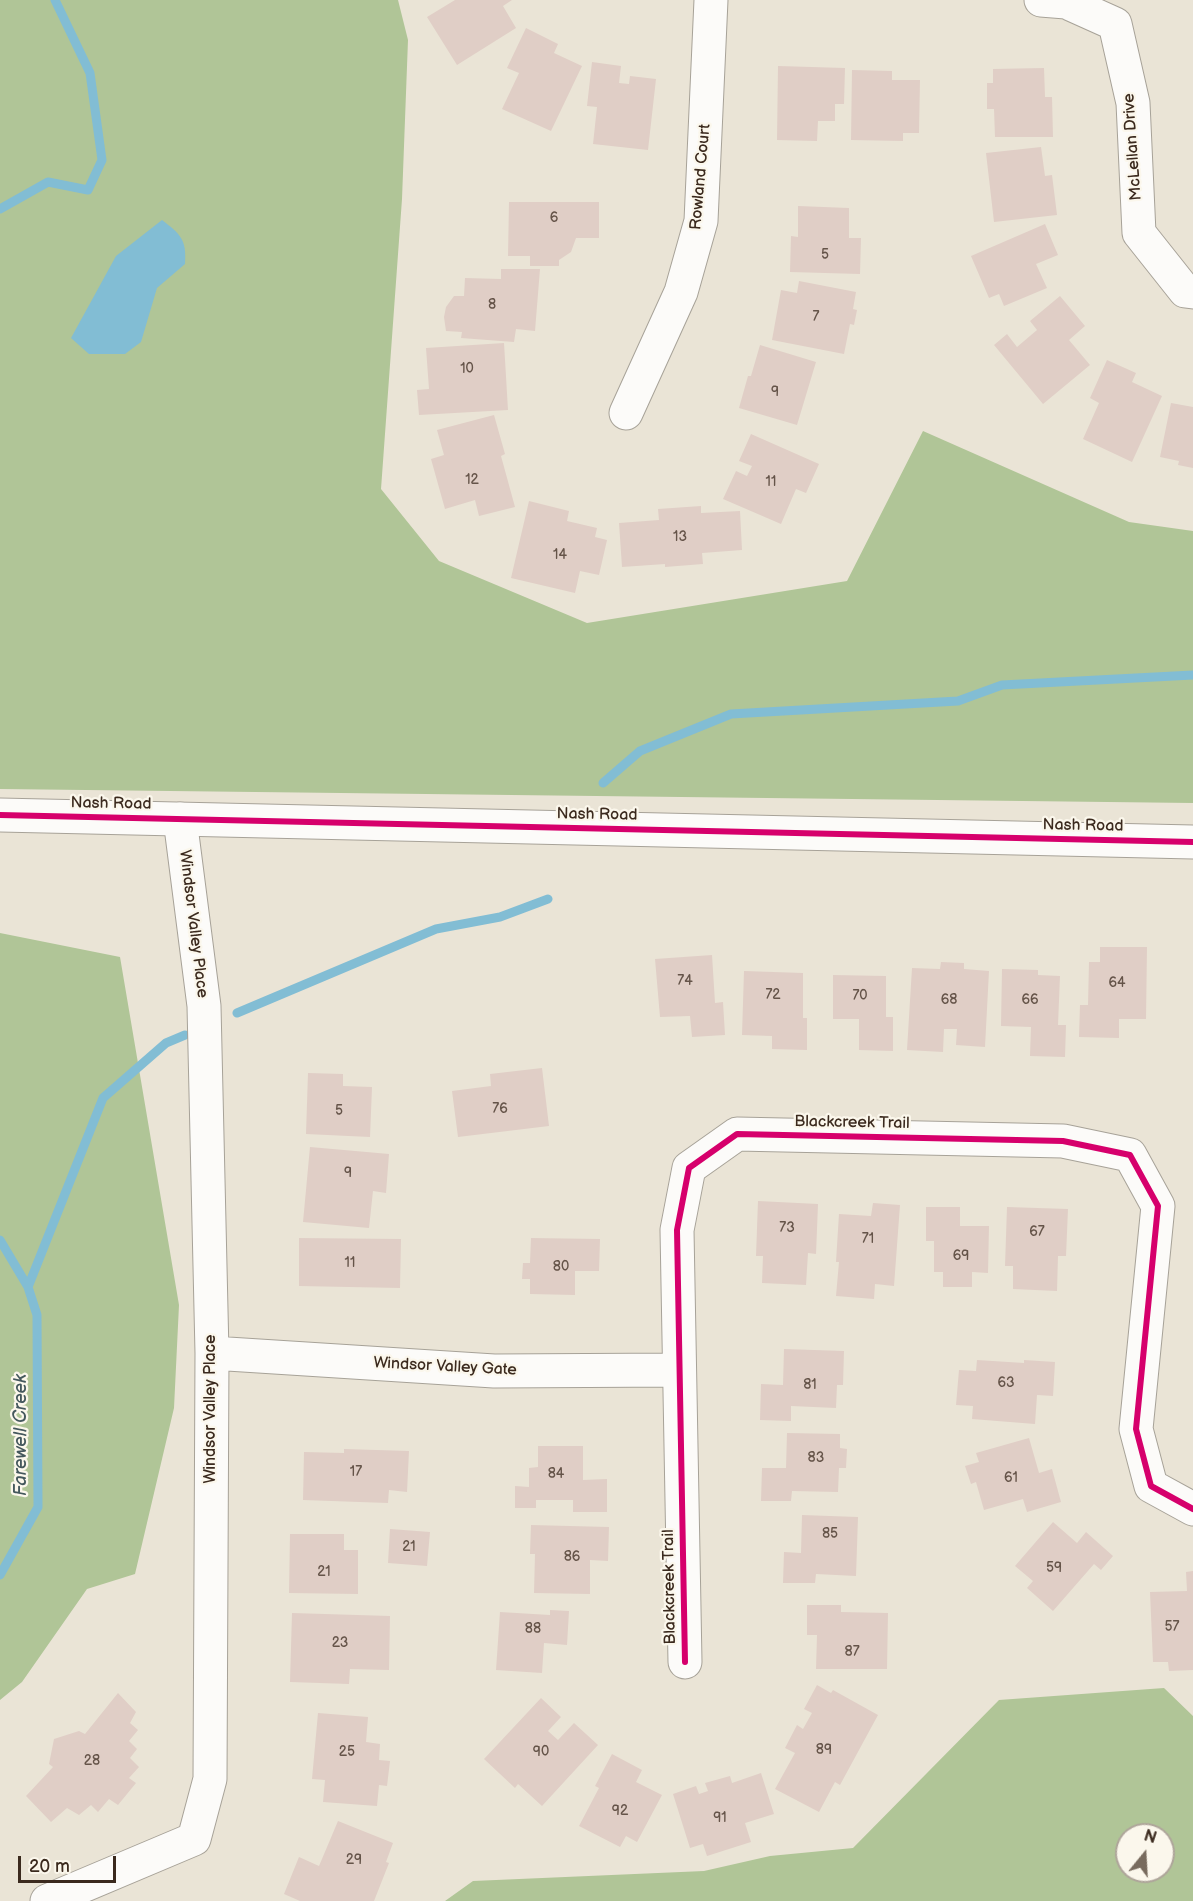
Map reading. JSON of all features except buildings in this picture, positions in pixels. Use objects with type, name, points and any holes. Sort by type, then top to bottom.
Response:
[{"type":"street","name":"Rowland Court","points":[[626,412],[681,291],[701,222],[711,0]]},
{"type":"street","name":"McLellan Drive","points":[[1041,0],[1066,2],[1115,24],[1133,103],[1138,233],[1185,291],[1193,292]]},
{"type":"street","name":"Nash Road","points":[[0,815],[1193,842]]},
{"type":"street","name":"Windsor Valley Place","points":[[47,1901],[194,1839],[210,1779],[212,1353],[204,1006],[180,819]]},
{"type":"street","name":"Blackcreek Trail","points":[[685,1662],[677,1230],[689,1168],[737,1134],[1063,1141],[1130,1155],[1158,1206],[1136,1429],[1151,1486],[1193,1509]]},
{"type":"street","name":"Windsor Valley Gate","points":[[212,1353],[494,1371],[679,1370]]},
{"type":"green space","points":[[0,0],[398,0],[408,40],[402,199],[381,489],[439,561],[587,623],[847,581],[923,431],[1129,522],[1193,531],[1193,803],[0,789]]},
{"type":"green space","points":[[0,933],[120,957],[179,1305],[174,1408],[135,1574],[87,1589],[22,1682],[0,1700]]},
{"type":"green space","points":[[1164,1688],[1193,1716],[1193,1901],[445,1901],[473,1881],[704,1871],[770,1856],[853,1848],[999,1700]]},
{"type":"water","points":[[162,220],[181,238],[185,249],[185,264],[157,288],[141,342],[125,354],[89,354],[71,338],[116,256]]},
{"type":"waterway","points":[[0,209],[48,182],[88,190],[102,160],[90,73],[55,0]]},
{"type":"waterway","points":[[603,783],[640,751],[731,714],[958,701],[1002,685],[1193,675]]},
{"type":"waterway","points":[[237,1013],[436,929],[500,917],[548,899]]},
{"type":"waterway","points":[[28,1287],[103,1098],[166,1043],[185,1035]]},
{"type":"waterway","name":"Farewell Creek","points":[[0,1240],[28,1287],[37,1315],[38,1507],[0,1575]]},
{"type":"cycle path","points":[[0,815],[1193,842]]},
{"type":"cycle path","points":[[685,1662],[677,1230],[689,1168],[737,1134],[1063,1141],[1130,1155],[1158,1206],[1136,1429],[1151,1486],[1193,1509]]}]
